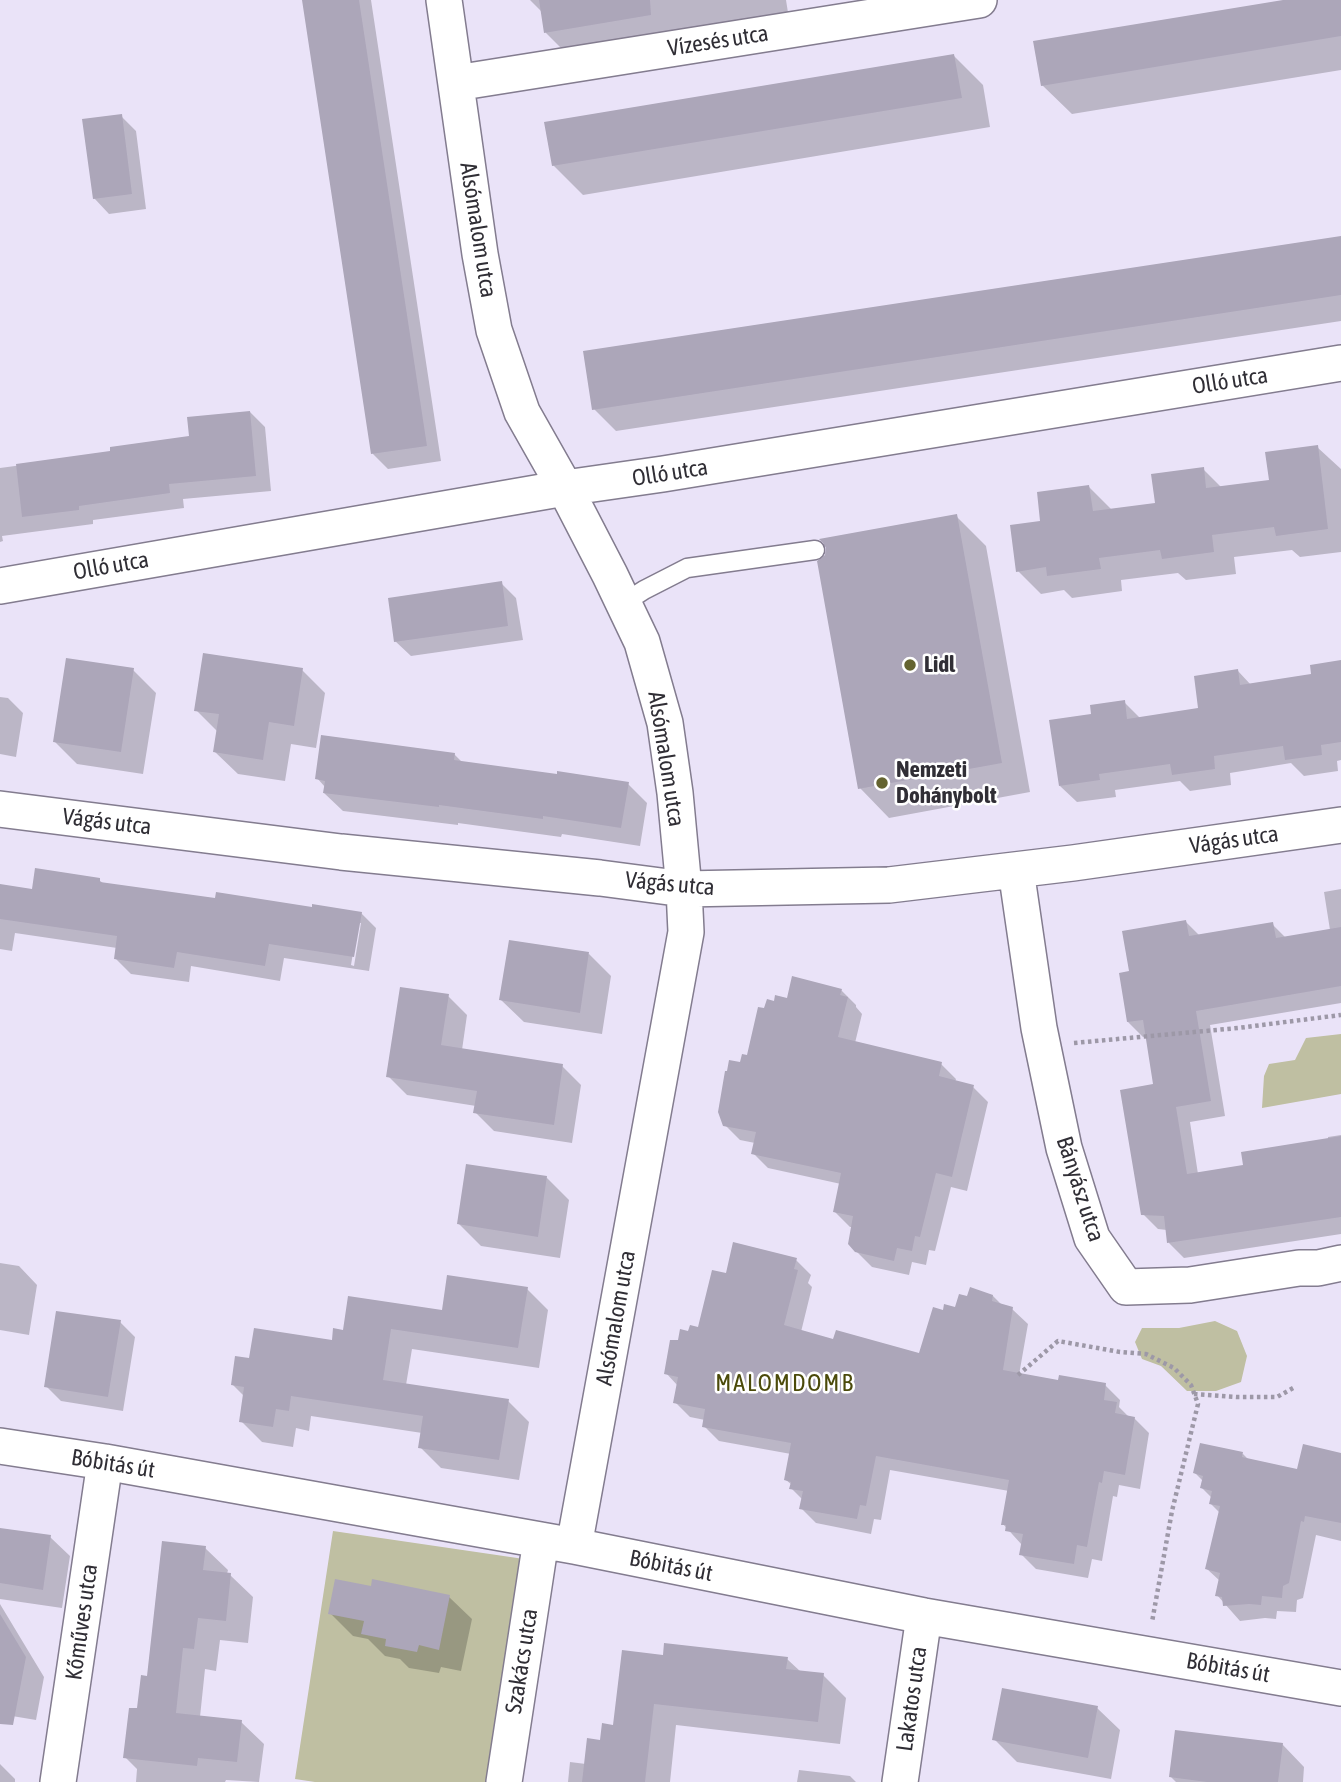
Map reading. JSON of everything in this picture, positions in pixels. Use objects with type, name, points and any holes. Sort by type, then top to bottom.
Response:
[{"type":"street","name":"Alsómalom utca","points":[[444,0],[480,254],[494,330],[522,412],[565,488],[642,642],[665,723],[684,889],[686,932],[557,1544]]},
{"type":"street","name":"Vízesés utca","points":[[456,83],[979,0]]},
{"type":"street","name":"Olló utca","points":[[0,586],[565,488],[1341,363]]},
{"type":"street","name":"Vágás utca","points":[[0,809],[341,852],[600,877],[684,889],[889,885],[1341,825]]},
{"type":"street","name":"Bányász utca","points":[[1016,870],[1043,1046],[1064,1148],[1092,1238],[1126,1287],[1190,1285],[1341,1264]]},
{"type":"street","name":"Bóbitás út","points":[[0,1447],[105,1462],[557,1544],[924,1616],[1341,1688]]},
{"type":"street","name":"Kőműves utca","points":[[58,1782],[105,1462]]},
{"type":"street","name":"Szakács utca","points":[[503,1782],[557,1544]]},
{"type":"street","name":"Lakatos utca","points":[[900,1782],[924,1616]]},
{"type":"lane","points":[[624,603],[687,568],[815,550]]},
{"type":"path","points":[[1043,1046],[1238,1028],[1341,1015]]},
{"type":"path","points":[[1018,1375],[1058,1341],[1146,1354],[1174,1368],[1191,1385],[1198,1404],[1172,1511],[1146,1654]]},
{"type":"path","points":[[1194,1394],[1277,1397],[1295,1387]]},
{"type":"green space","points":[[1341,1034],[1341,1094],[1262,1108],[1264,1076],[1269,1064],[1295,1060],[1306,1038]]},
{"type":"green space","points":[[1215,1321],[1237,1331],[1247,1356],[1241,1382],[1216,1391],[1187,1391],[1161,1366],[1142,1359],[1135,1342],[1142,1328],[1179,1328]]},
{"type":"green space","points":[[333,1531],[524,1559],[491,1782],[315,1782],[295,1779]]},
{"type":"building","points":[[302,0],[359,0],[427,446],[371,454]]},
{"type":"building","points":[[539,0],[650,0],[651,15],[544,33]]},
{"type":"building","points":[[1283,0],[1341,0],[1341,36],[1041,86],[1033,41]]},
{"type":"building","points":[[954,54],[962,98],[552,166],[544,122]]},
{"type":"building","points":[[122,114],[132,194],[93,199],[82,119]]},
{"type":"building","points":[[1341,236],[1341,295],[592,410],[583,351]]},
{"type":"building","points":[[250,411],[256,476],[169,484],[170,493],[79,506],[79,510],[22,517],[16,464],[110,451],[110,447],[189,436],[187,417]]},
{"type":"building","points":[[1318,445],[1328,529],[1276,536],[1274,527],[1212,535],[1214,552],[1162,559],[1160,550],[1099,558],[1101,569],[1047,576],[1046,567],[1016,572],[1010,525],[1040,521],[1037,492],[1089,485],[1093,511],[1155,503],[1151,474],[1204,467],[1206,488],[1269,480],[1265,452]]},
{"type":"building","name":"Lidl","points":[[957,514],[1002,763],[858,789],[817,561],[825,555],[826,548],[819,539]]},
{"type":"building","points":[[502,581],[508,626],[394,642],[388,598]]},
{"type":"building","points":[[203,653],[303,668],[294,726],[269,722],[263,760],[213,752],[219,714],[194,711]]},
{"type":"building","points":[[66,658],[134,668],[121,752],[53,742]]},
{"type":"building","points":[[1341,660],[1341,742],[1321,745],[1322,755],[1285,760],[1283,746],[1214,756],[1215,769],[1172,775],[1170,764],[1099,774],[1100,780],[1059,786],[1049,720],[1091,714],[1090,705],[1125,700],[1127,719],[1198,708],[1194,676],[1238,669],[1240,685],[1311,674],[1310,665]]},
{"type":"building","points":[[321,735],[455,753],[454,760],[629,782],[621,828],[543,816],[543,819],[323,793],[325,781],[315,779]]},
{"type":"building","points":[[35,868],[100,878],[100,882],[215,898],[216,892],[362,912],[354,957],[269,944],[265,966],[177,952],[174,968],[114,959],[117,936],[0,919],[0,884],[32,889]]},
{"type":"building","points":[[1186,920],[1189,936],[1273,922],[1276,938],[1341,927],[1341,986],[1196,1011],[1211,1101],[1176,1107],[1187,1174],[1243,1165],[1241,1152],[1341,1136],[1341,1217],[1167,1243],[1164,1216],[1141,1215],[1120,1090],[1153,1084],[1143,1020],[1127,1022],[1119,973],[1129,971],[1122,931]]},
{"type":"building","points":[[509,940],[589,952],[580,1013],[499,1000]]},
{"type":"building","points":[[792,976],[842,989],[840,995],[848,997],[838,1037],[942,1062],[939,1076],[974,1085],[952,1177],[936,1173],[920,1237],[915,1236],[912,1251],[897,1248],[894,1261],[855,1252],[848,1244],[853,1216],[833,1212],[841,1173],[751,1154],[756,1132],[723,1126],[718,1112],[729,1060],[740,1062],[742,1054],[747,1055],[758,1007],[764,1008],[767,999],[774,1001],[775,995],[787,998]]},
{"type":"building","points":[[400,987],[449,994],[441,1045],[563,1064],[554,1125],[473,1113],[477,1091],[386,1077]]},
{"type":"building","points":[[466,1164],[547,1176],[538,1237],[457,1224]]},
{"type":"building","points":[[733,1242],[797,1258],[794,1269],[798,1270],[784,1325],[833,1339],[836,1330],[919,1353],[933,1307],[943,1310],[944,1304],[955,1307],[959,1294],[967,1296],[970,1287],[993,1295],[992,1301],[1013,1307],[1003,1370],[1058,1380],[1059,1375],[1106,1383],[1104,1400],[1117,1402],[1115,1413],[1135,1417],[1125,1475],[1104,1471],[1102,1483],[1099,1482],[1087,1547],[1077,1545],[1074,1564],[1019,1555],[1023,1534],[1005,1531],[1006,1525],[1001,1525],[1009,1480],[876,1456],[866,1506],[860,1505],[857,1519],[799,1509],[803,1491],[789,1489],[791,1482],[784,1480],[791,1443],[702,1427],[705,1409],[673,1403],[678,1377],[664,1374],[670,1340],[678,1340],[680,1329],[688,1331],[690,1325],[698,1327],[712,1270],[726,1273]]},
{"type":"building","points":[[447,1275],[528,1287],[518,1348],[391,1329],[383,1380],[509,1399],[499,1460],[418,1448],[423,1416],[291,1396],[289,1411],[276,1409],[273,1427],[239,1422],[244,1387],[231,1385],[235,1356],[249,1358],[254,1328],[332,1340],[333,1328],[343,1330],[348,1296],[442,1310]]},
{"type":"building","points":[[56,1311],[121,1320],[108,1397],[44,1387]]},
{"type":"building","points":[[1200,1443],[1243,1452],[1242,1457],[1297,1469],[1303,1444],[1341,1453],[1341,1523],[1305,1516],[1304,1522],[1301,1521],[1289,1583],[1283,1586],[1282,1598],[1262,1596],[1261,1605],[1223,1606],[1222,1597],[1215,1596],[1220,1573],[1205,1569],[1220,1506],[1209,1504],[1212,1491],[1200,1488],[1203,1476],[1193,1473]]},
{"type":"building","points":[[0,1528],[51,1535],[43,1590],[0,1583]]},
{"type":"building","points":[[162,1541],[206,1546],[203,1570],[231,1573],[226,1621],[198,1618],[194,1649],[183,1648],[176,1713],[242,1720],[237,1762],[198,1758],[197,1766],[123,1758],[129,1708],[137,1708],[141,1675],[147,1676]]},
{"type":"building","points":[[335,1579],[371,1586],[372,1579],[450,1595],[439,1650],[419,1645],[417,1652],[385,1646],[386,1639],[361,1634],[364,1621],[328,1614]]},
{"type":"building","points":[[0,1614],[26,1657],[13,1725],[0,1724]]},
{"type":"building","points":[[664,1643],[788,1657],[786,1669],[824,1673],[818,1722],[654,1704],[645,1782],[582,1782],[587,1738],[600,1740],[602,1723],[613,1725],[622,1650],[663,1655]]},
{"type":"building","points":[[1002,1688],[1098,1706],[1088,1758],[992,1740]]},
{"type":"building","points":[[1175,1730],[1283,1743],[1278,1782],[1207,1782],[1169,1777]]},
{"type":"place","name":"Lidl","points":[[910,665]]},
{"type":"place","name":"Nemzeti Dohánybolt","points":[[882,783]]},
{"type":"district","name":"MALOMDOMB","points":[[785,1383]]}]
